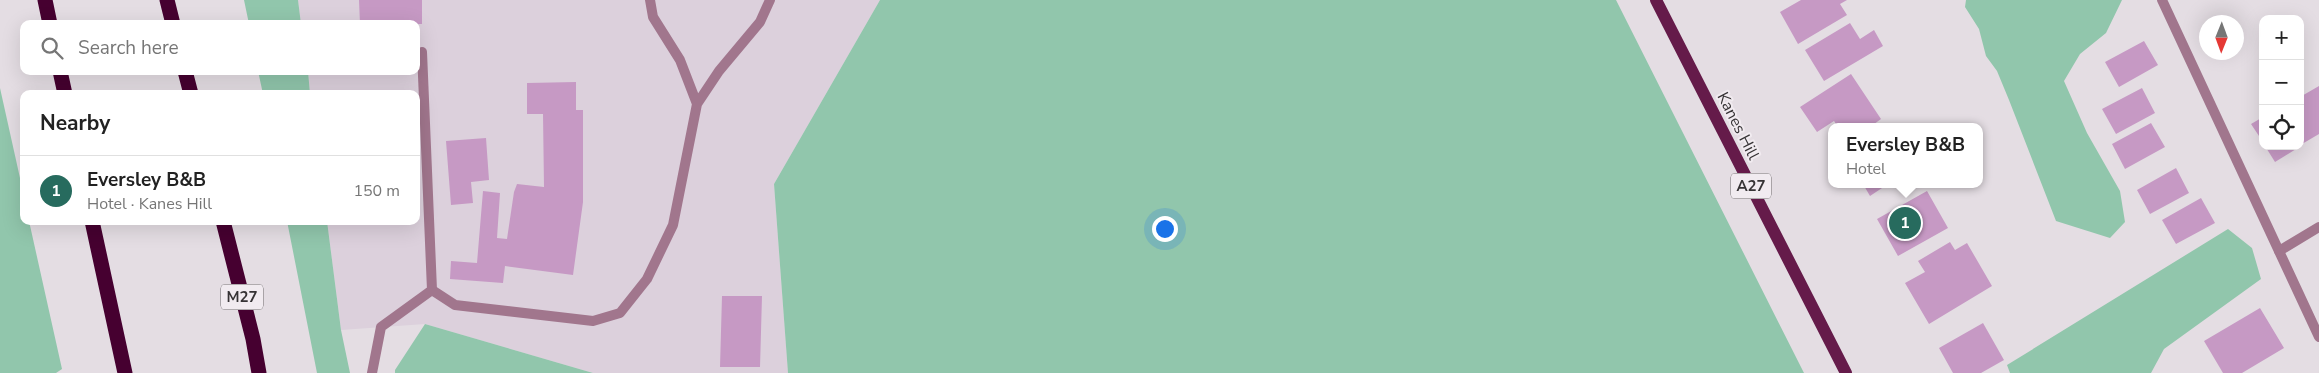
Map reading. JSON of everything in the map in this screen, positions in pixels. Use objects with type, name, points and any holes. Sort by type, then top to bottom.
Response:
[{"type":"highway","points":[[44,0],[49,20]]},
{"type":"highway","points":[[167,0],[172,20]]},
{"type":"highway","points":[[61,75],[64,90]]},
{"type":"highway","points":[[186,75],[190,90]]},
{"type":"highway","points":[[93,225],[125,373]]},
{"type":"highway","name":"M27","points":[[224,225],[253,339],[259,373]]},
{"type":"main road","name":"Kanes Hill","points":[[1656,0],[1846,373]]},
{"type":"street","points":[[650,0],[653,17],[680,60],[698,104]]},
{"type":"street","points":[[432,290],[455,305],[593,321],[620,312],[647,279],[673,225],[698,104],[719,70],[760,22],[770,0]]},
{"type":"street","points":[[2162,0],[2319,337]]},
{"type":"street","points":[[422,52],[432,290]]},
{"type":"street","points":[[2279,251],[2319,227]]},
{"type":"street","points":[[372,373],[381,327],[432,290]]},
{"type":"shaded area","points":[[298,0],[880,0],[774,184],[788,373],[593,373],[425,324],[341,330],[328,225],[420,225],[420,90],[310,90],[308,75],[420,75],[420,20],[300,20]]},
{"type":"green space","points":[[244,0],[298,0],[300,20],[248,20]]},
{"type":"green space","points":[[880,0],[1616,0],[1804,373],[788,373],[774,184]]},
{"type":"green space","points":[[1966,0],[2122,0],[2106,33],[2080,54],[2064,81],[2087,133],[2120,191],[2125,222],[2110,238],[2056,221],[1997,71],[1986,56],[1979,29],[1965,7]]},
{"type":"green space","points":[[259,75],[308,75],[310,90],[262,90]]},
{"type":"green space","points":[[0,88],[20,178],[20,225],[30,225],[62,369],[56,373],[0,373]]},
{"type":"green space","points":[[288,225],[328,225],[341,330],[350,373],[317,373]]},
{"type":"green space","points":[[2228,229],[2252,248],[2261,279],[2164,349],[2151,373],[2010,373],[2007,365]]},
{"type":"green space","points":[[425,324],[593,373],[395,373],[395,370]]},
{"type":"building","points":[[359,0],[422,0],[422,24],[420,24],[420,20],[360,20]]},
{"type":"building","points":[[1801,0],[1847,0],[1840,4],[1847,15],[1798,44],[1780,12]]},
{"type":"building","points":[[1850,23],[1860,39],[1874,30],[1883,46],[1824,81],[1805,50]]},
{"type":"building","points":[[2144,41],[2158,65],[2119,87],[2105,62]]},
{"type":"building","points":[[1851,74],[1881,119],[1876,123],[1835,123],[1834,121],[1828,123],[1817,132],[1800,107]]},
{"type":"building","points":[[576,82],[576,110],[583,110],[583,202],[573,275],[505,266],[503,283],[450,279],[451,261],[477,263],[483,191],[500,193],[497,238],[507,239],[514,192],[517,184],[544,187],[543,114],[527,114],[527,83]]},
{"type":"building","points":[[2319,86],[2319,134],[2304,143],[2304,105],[2304,95]]},
{"type":"building","points":[[2142,88],[2155,113],[2116,134],[2102,109]]},
{"type":"building","points":[[2259,119],[2259,136],[2251,124]]},
{"type":"building","points":[[2151,123],[2165,147],[2125,169],[2112,144]]},
{"type":"building","points":[[486,138],[489,180],[471,182],[473,203],[451,205],[446,141]]},
{"type":"building","points":[[2268,150],[2294,150],[2275,162]]},
{"type":"building","points":[[2176,168],[2189,193],[2150,214],[2137,190]]},
{"type":"building","points":[[1865,188],[1882,188],[1870,196]]},
{"type":"building","points":[[1927,191],[1948,228],[1898,256],[1877,219]]},
{"type":"building","points":[[2201,198],[2215,223],[2176,244],[2162,220]]},
{"type":"building","points":[[1950,242],[1955,250],[1967,243],[1992,286],[1929,324],[1905,283],[1925,272],[1918,261]]},
{"type":"building","points":[[722,296],[762,296],[760,367],[720,367]]},
{"type":"building","points":[[2260,308],[2284,348],[2242,373],[2223,373],[2204,341]]},
{"type":"building","points":[[1983,323],[2004,360],[1981,373],[1953,373],[1939,348]]},
{"type":"place","name":"Eversley B&B","points":[[1905,223]]}]
